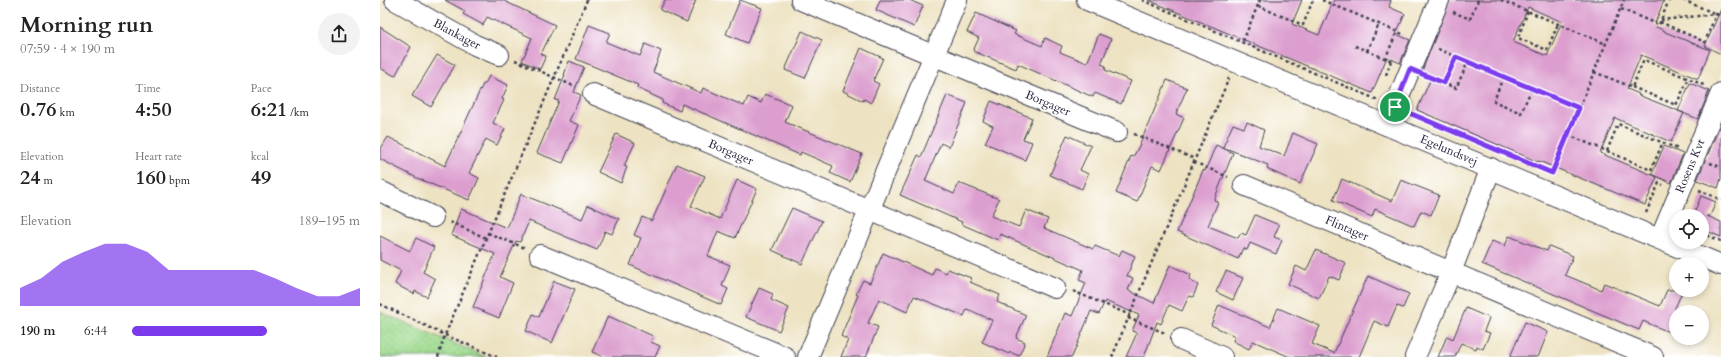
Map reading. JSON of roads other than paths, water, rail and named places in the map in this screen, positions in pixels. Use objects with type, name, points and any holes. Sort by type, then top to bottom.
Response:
[{"type":"street","name":"Blankager","points":[[395,0],[469,42],[499,55]]},
{"type":"street","name":"Borgager","points":[[801,0],[1117,132]]},
{"type":"street","points":[[808,357],[956,0]]},
{"type":"street","name":"Egelundsvej","points":[[1087,0],[1391,116],[1491,168],[1721,265]]},
{"type":"street","points":[[1391,116],[1438,2]]},
{"type":"street","name":"Rosens Kvt","points":[[1660,239],[1689,191],[1695,156],[1714,90]]},
{"type":"street","name":"Borgager","points":[[593,94],[1055,288]]},
{"type":"street","points":[[1415,357],[1491,168]]},
{"type":"street","name":"Flintager","points":[[1244,185],[1653,357]]},
{"type":"street","points":[[380,191],[433,217]]},
{"type":"street","points":[[540,255],[785,357]]},
{"type":"street","points":[[1181,340],[1222,357]]}]
